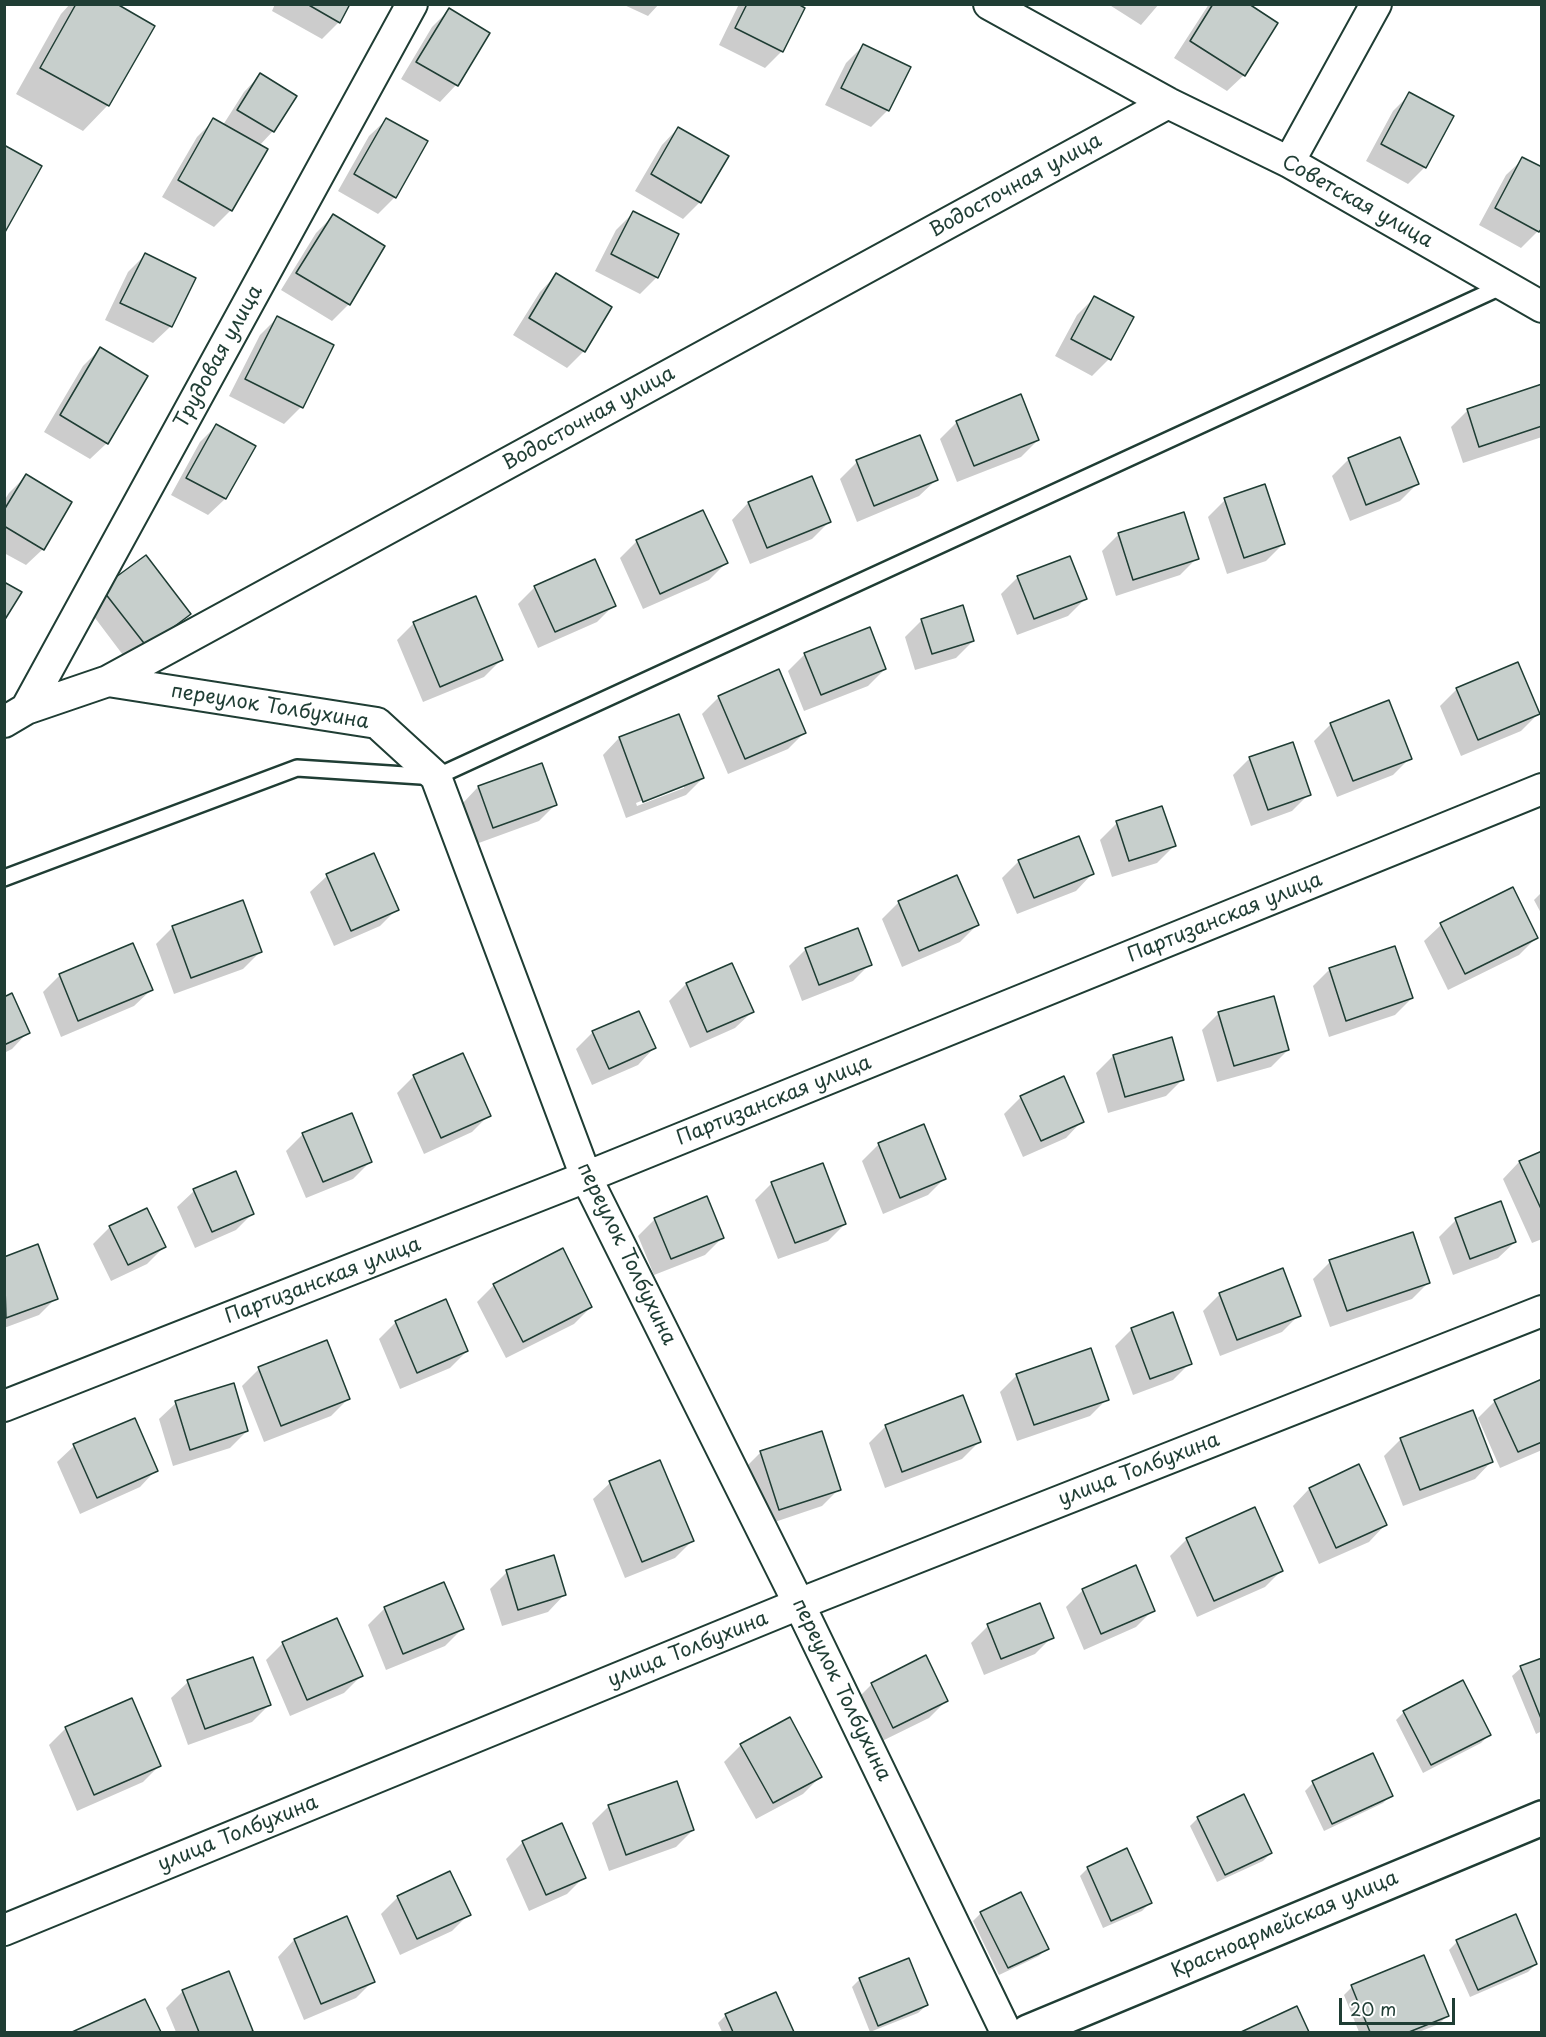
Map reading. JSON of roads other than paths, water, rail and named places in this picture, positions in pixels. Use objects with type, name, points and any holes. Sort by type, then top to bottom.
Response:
[{"type":"street","name":"Трудовая улица","points":[[15,716],[412,4]]},
{"type":"street","name":"Советская улица","points":[[989,4],[1168,103],[1289,162],[1542,307]]},
{"type":"street","points":[[1289,162],[1376,4]]},
{"type":"street","name":"Водосточная улица","points":[[15,716],[108,681],[1168,103]]},
{"type":"street","name":"переулок Толбухина","points":[[108,681],[377,723],[436,777],[586,1177],[799,1604],[1006,2032]]},
{"type":"street","name":"Партизанская улица","points":[[4,1406],[586,1177],[1542,789]]},
{"type":"street","name":"улица Толбухина","points":[[4,1930],[799,1604],[1542,1311]]},
{"type":"street","name":"Красноармейская улица","points":[[1029,2032],[1542,1818]]},
{"type":"lane","points":[[4,878],[297,768],[436,777],[1504,285]]}]
